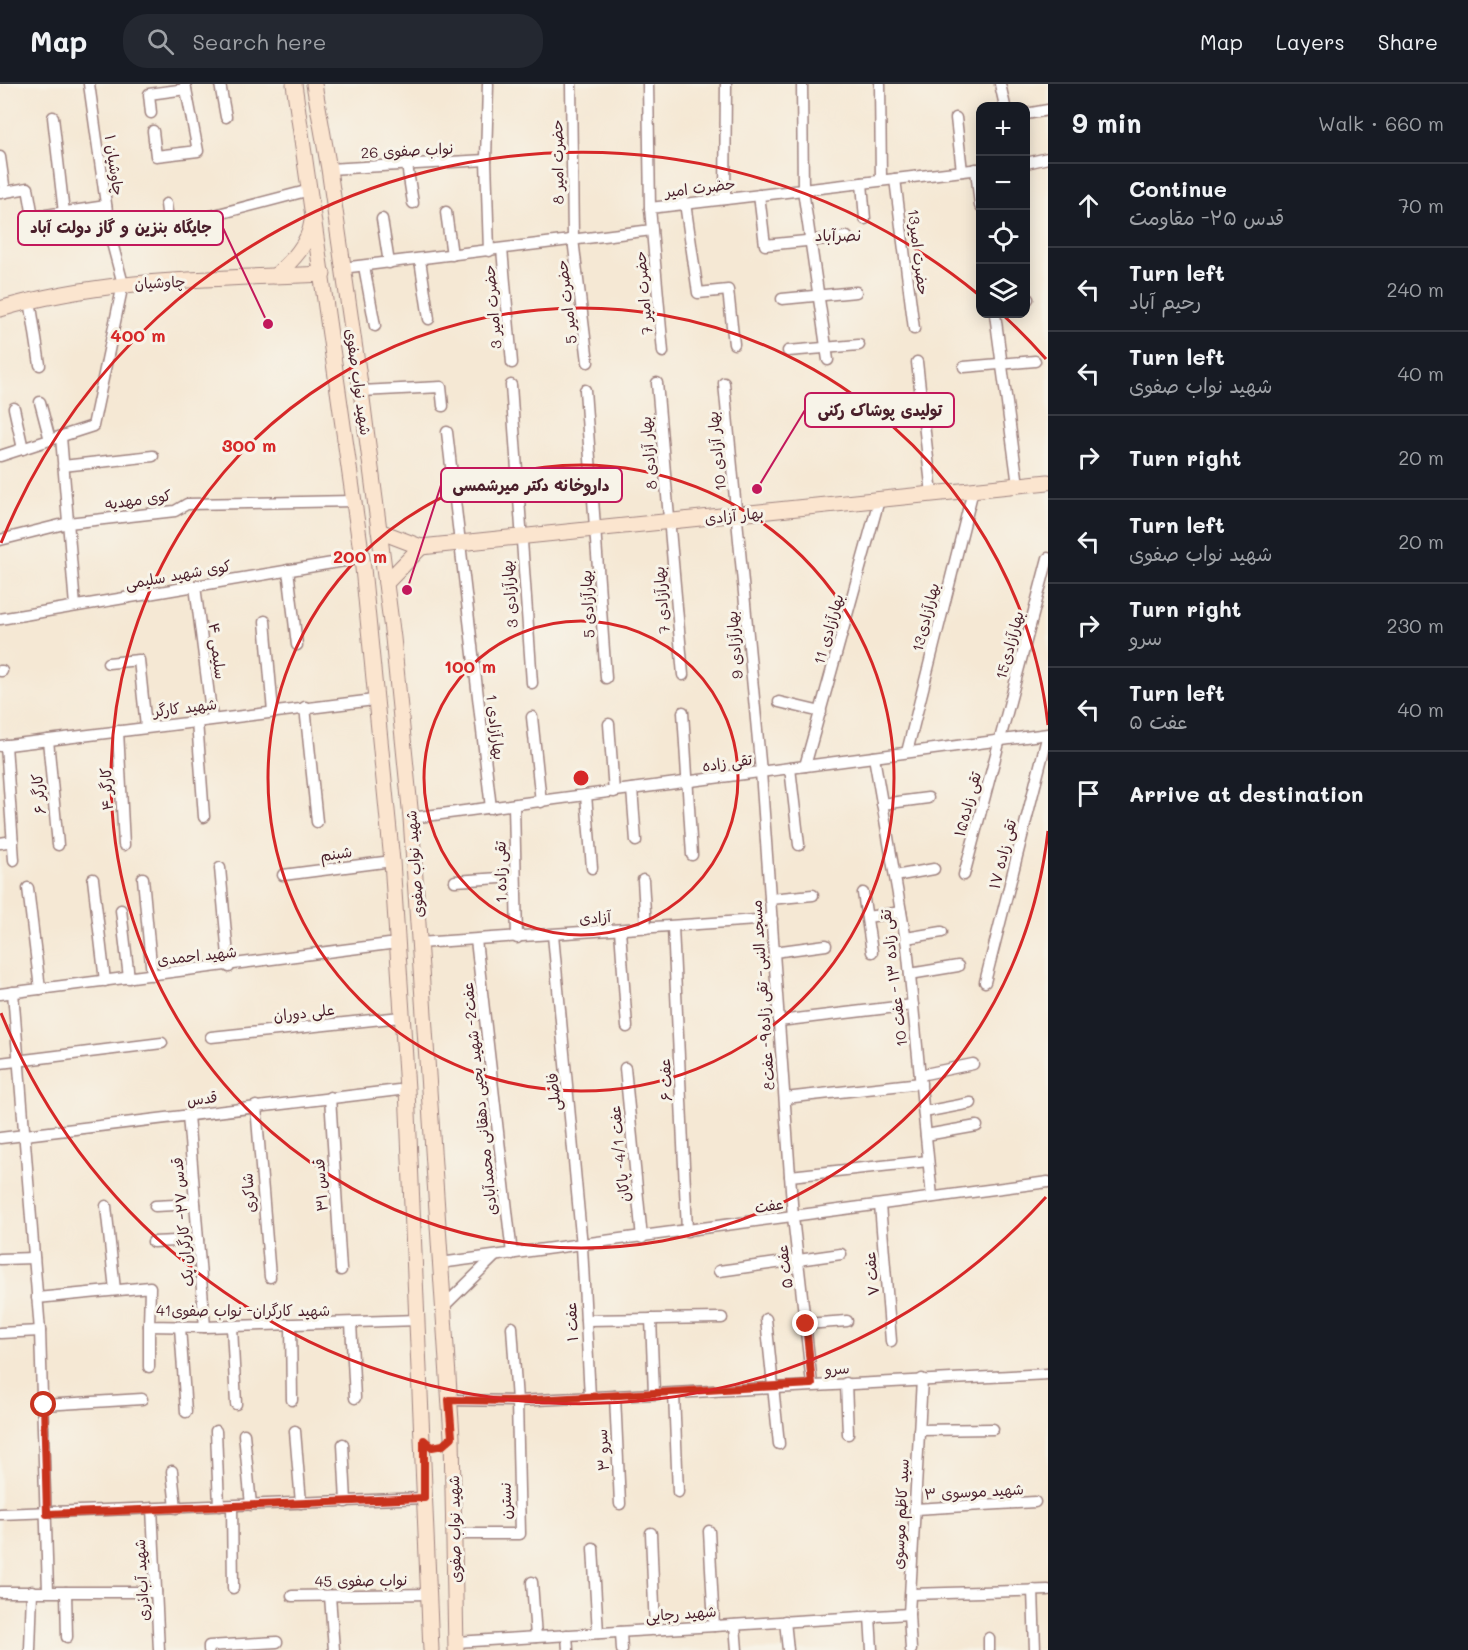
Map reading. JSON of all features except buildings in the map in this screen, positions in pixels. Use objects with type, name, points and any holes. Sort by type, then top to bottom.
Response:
[{"type":"main road","name":"شهید نواب صفوی","points":[[294,84],[362,558],[374,700],[392,861],[407,1089],[424,1440],[424,1498],[431,1650]]},
{"type":"main road","name":"شهید نواب صفوی","points":[[314,84],[329,169],[361,391],[386,583],[411,819],[452,1437],[456,1646]]},
{"type":"main road","points":[[275,276],[303,246],[311,230],[314,213]]},
{"type":"main road","name":"چاوشیان","points":[[0,309],[30,300],[123,284],[323,274]]},
{"type":"main road","name":"بهار آزادی","points":[[379,531],[421,547],[1048,482]]},
{"type":"main road","points":[[386,583],[421,547]]},
{"type":"main road","points":[[424,1440],[432,1447],[443,1445],[452,1437]]},
{"type":"main road","points":[[424,1471],[434,1463],[443,1462],[453,1474]]},
{"type":"street","name":"چاوشیان ۱","points":[[89,84],[111,239],[123,284]]},
{"type":"street","points":[[220,84],[226,117]]},
{"type":"street","points":[[488,84],[486,160],[489,251]]},
{"type":"street","name":"حضرت امیر 8","points":[[571,84],[573,239]]},
{"type":"street","points":[[648,84],[650,208]]},
{"type":"street","points":[[725,199],[726,84]]},
{"type":"street","points":[[802,84],[803,190],[828,360]]},
{"type":"street","points":[[880,84],[881,180]]},
{"type":"street","points":[[1000,84],[1004,102]]},
{"type":"street","points":[[151,113],[149,94],[186,87],[198,151],[156,156],[153,131]]},
{"type":"street","points":[[1030,113],[1048,110]]},
{"type":"street","points":[[53,117],[64,213]]},
{"type":"street","points":[[956,118],[962,171]]},
{"type":"street","points":[[0,157],[2,193],[28,188],[33,218],[106,206]]},
{"type":"street","points":[[1030,162],[1048,158]]},
{"type":"street","name":"نواب صفوی 26","points":[[329,169],[486,160]]},
{"type":"street","points":[[407,165],[413,203]]},
{"type":"street","name":"حضرت امیر","points":[[652,230],[650,208],[976,169]]},
{"type":"street","name":"حضرت امیر13","points":[[895,179],[914,329]]},
{"type":"street","points":[[862,183],[865,219]]},
{"type":"street","points":[[166,204],[169,228],[310,190]]},
{"type":"street","points":[[759,195],[765,245],[847,237]]},
{"type":"street","points":[[685,204],[698,293],[728,290],[734,344]]},
{"type":"street","points":[[446,212],[452,255]]},
{"type":"street","points":[[382,219],[389,263]]},
{"type":"street","points":[[342,268],[652,230]]},
{"type":"street","name":"حضرت امیر 7","points":[[652,230],[663,352]]},
{"type":"street","name":"حضرت امیر 5","points":[[573,239],[588,362]]},
{"type":"street","name":"حضرت امیر 3","points":[[502,249],[512,363]]},
{"type":"street","points":[[420,260],[429,319]]},
{"type":"street","points":[[364,266],[375,326]]},
{"type":"street","points":[[0,456],[93,426],[123,284]]},
{"type":"street","points":[[782,299],[856,292]]},
{"type":"street","points":[[30,300],[40,365]]},
{"type":"street","points":[[996,318],[1018,485]]},
{"type":"street","points":[[788,351],[859,345]]},
{"type":"street","points":[[964,367],[1035,361]]},
{"type":"street","points":[[917,362],[932,494]]},
{"type":"street","name":"بهار آزادی 8","points":[[657,383],[669,522]]},
{"type":"street","name":"بهار آزادی 10","points":[[724,384],[737,515]]},
{"type":"street","name":"بهارآزادی 3","points":[[511,385],[519,537],[532,683]]},
{"type":"street","points":[[361,391],[441,387],[443,406]]},
{"type":"street","name":"بهارآزادی 5","points":[[585,390],[597,529],[606,678]]},
{"type":"street","points":[[40,402],[56,438],[63,466],[75,606]]},
{"type":"street","points":[[14,408],[23,449]]},
{"type":"street","name":"بهارآزادی 1","points":[[447,432],[458,543],[491,808]]},
{"type":"street","points":[[63,466],[153,456]]},
{"type":"street","name":"بهارآزادی13","points":[[907,752],[973,490]]},
{"type":"street","name":"بهارآزادی 11","points":[[806,766],[879,500]]},
{"type":"street","name":"کوی مهدیه","points":[[0,540],[68,523],[175,511],[187,504],[354,501]]},
{"type":"street","name":"بهارآزادی 9","points":[[737,515],[761,772]]},
{"type":"street","name":"بهارآزادی 7","points":[[669,522],[683,675]]},
{"type":"street","name":"کوی شهید سلیمی","points":[[0,619],[362,558]]},
{"type":"street","name":"بهارآزادی15","points":[[1000,740],[1048,558]]},
{"type":"street","points":[[288,570],[297,645]]},
{"type":"street","name":"سلیمی ۴","points":[[195,586],[212,719]]},
{"type":"street","points":[[265,621],[273,712]]},
{"type":"street","points":[[108,663],[139,660],[146,727]]},
{"type":"street","name":"شهید کارگر","points":[[3,745],[374,700]]},
{"type":"street","points":[[779,702],[820,712]]},
{"type":"street","points":[[305,707],[317,822]]},
{"type":"street","points":[[683,712],[692,855]]},
{"type":"street","points":[[532,717],[541,802]]},
{"type":"street","points":[[197,721],[204,817]]},
{"type":"street","points":[[609,724],[614,792]]},
{"type":"street","name":"کارگر ۴","points":[[118,731],[124,845]]},
{"type":"street","name":"تقی زاده","points":[[411,819],[1048,734]]},
{"type":"street","name":"تقی زاده ۱۷","points":[[985,982],[1048,734]]},
{"type":"street","name":"کارگر ۶","points":[[48,740],[58,845]]},
{"type":"street","name":"تقی زاده۱۵","points":[[964,875],[1000,740]]},
{"type":"street","points":[[3,745],[14,860]]},
{"type":"street","name":"تقی زاده ۱۳ - عفت 10","points":[[874,757],[906,938],[932,1197]]},
{"type":"street","points":[[790,768],[798,845]]},
{"type":"street","name":"مسجد النبی- تقی زاده۹- عفت8","points":[[761,772],[793,1217]]},
{"type":"street","points":[[632,789],[636,841]]},
{"type":"street","points":[[586,795],[592,868]]},
{"type":"street","points":[[882,804],[928,798]]},
{"type":"street","name":"تقی زاده 1","points":[[514,805],[517,938]]},
{"type":"street","points":[[0,843],[12,842]]},
{"type":"street","name":"شبنم","points":[[283,875],[392,861]]},
{"type":"street","points":[[220,868],[229,967]]},
{"type":"street","points":[[895,876],[934,869]]},
{"type":"street","points":[[455,881],[515,877]]},
{"type":"street","points":[[143,878],[152,975]]},
{"type":"street","points":[[93,879],[105,981]]},
{"type":"street","points":[[643,880],[646,928]]},
{"type":"street","points":[[28,888],[40,989]]},
{"type":"street","points":[[863,894],[872,952]]},
{"type":"street","points":[[770,899],[813,895]]},
{"type":"street","points":[[120,910],[129,978]]},
{"type":"street","points":[[867,917],[901,912]]},
{"type":"street","name":"آزادی","points":[[419,943],[772,920]]},
{"type":"street","name":"عفت ۶","points":[[673,927],[687,1231]]},
{"type":"street","points":[[620,930],[627,1027]]},
{"type":"street","points":[[906,938],[942,932]]},
{"type":"street","name":"فاضلی","points":[[553,935],[582,1246]]},
{"type":"street","name":"عفت2- شهید یحیی دهقانی محمدآبادی","points":[[476,940],[512,1254]]},
{"type":"street","name":"شهید احمدی","points":[[0,994],[229,967],[397,943]]},
{"type":"street","points":[[774,952],[826,945]]},
{"type":"street","points":[[910,975],[958,966]]},
{"type":"street","points":[[13,992],[40,1331],[48,1591]]},
{"type":"street","points":[[779,1021],[913,1005]]},
{"type":"street","name":"علی دوران","points":[[211,1037],[401,1017]]},
{"type":"street","points":[[0,1063],[162,1043]]},
{"type":"street","points":[[785,1098],[920,1079],[973,1064]]},
{"type":"street","name":"عفت 4/1- پاکان","points":[[625,1068],[642,1238]]},
{"type":"street","name":"قدس","points":[[0,1138],[407,1089]]},
{"type":"street","name":"قدس ۳۱","points":[[330,1097],[341,1270]]},
{"type":"street","points":[[924,1113],[971,1103]]},
{"type":"street","name":"شاکری","points":[[256,1106],[270,1277]]},
{"type":"street","name":"قدس ۲۷- کارگران یک","points":[[188,1115],[205,1327]]},
{"type":"street","points":[[926,1135],[976,1125]]},
{"type":"street","points":[[790,1176],[928,1161]]},
{"type":"street","name":"عفت","points":[[440,1263],[582,1246],[1048,1182]]},
{"type":"street","points":[[155,1206],[195,1204]]},
{"type":"street","name":"عفت ۷","points":[[880,1205],[891,1341]]},
{"type":"street","points":[[106,1206],[115,1290]]},
{"type":"street","name":"عفت ۵","points":[[793,1217],[812,1384]]},
{"type":"street","points":[[153,1242],[198,1240]]},
{"type":"street","name":"عفت ۱","points":[[582,1246],[590,1397]]},
{"type":"street","points":[[719,1271],[841,1254]]},
{"type":"street","points":[[442,1308],[494,1257]]},
{"type":"street","points":[[0,1259],[34,1258]]},
{"type":"street","name":"شهید کارگران- نواب صفوی41","points":[[37,1298],[150,1287],[149,1326],[232,1327],[418,1320]]},
{"type":"street","points":[[586,1320],[722,1318]]},
{"type":"street","points":[[651,1319],[654,1394]]},
{"type":"street","points":[[766,1319],[775,1388],[779,1444]]},
{"type":"street","points":[[806,1324],[848,1321]]},
{"type":"street","points":[[351,1323],[354,1398]]},
{"type":"street","points":[[291,1325],[292,1400]]},
{"type":"street","points":[[149,1326],[149,1367]]},
{"type":"street","points":[[180,1327],[186,1412]]},
{"type":"street","points":[[232,1327],[236,1404]]},
{"type":"street","points":[[512,1327],[517,1401]]},
{"type":"street","points":[[0,1333],[40,1331]]},
{"type":"street","name":"سرو","points":[[449,1400],[517,1401],[674,1394],[922,1378],[1048,1374]]},
{"type":"street","name":"سید کاظم موسوی","points":[[911,1650],[909,1614],[922,1378]]},
{"type":"street","points":[[846,1383],[848,1434]]},
{"type":"street","points":[[674,1394],[678,1492]]},
{"type":"street","name":"سرو ۳","points":[[615,1396],[620,1504]]},
{"type":"street","points":[[44,1405],[142,1399]]},
{"type":"street","name":"نسترن","points":[[453,1534],[520,1534],[517,1401]]},
{"type":"street","points":[[919,1430],[993,1429]]},
{"type":"street","points":[[216,1431],[219,1506]]},
{"type":"street","points":[[295,1431],[301,1503]]},
{"type":"street","points":[[244,1434],[251,1505]]},
{"type":"street","points":[[343,1444],[346,1502]]},
{"type":"street","points":[[172,1471],[176,1508]]},
{"type":"street","points":[[0,1514],[424,1498]]},
{"type":"street","name":"شهید موسوی ۳","points":[[915,1509],[1035,1502]]},
{"type":"street","points":[[232,1506],[233,1588]]},
{"type":"street","name":"شهید‌ آب‌اذری","points":[[152,1508],[159,1650]]},
{"type":"street","points":[[709,1531],[714,1626]]},
{"type":"street","points":[[651,1533],[655,1630]]},
{"type":"street","points":[[593,1548],[598,1633]]},
{"type":"street","points":[[532,1582],[536,1637]]},
{"type":"street","points":[[1033,1590],[1035,1650]]},
{"type":"street","points":[[910,1594],[1048,1590]]},
{"type":"street","points":[[30,1650],[32,1591]]},
{"type":"street","points":[[0,1592],[156,1592]]},
{"type":"street","points":[[66,1592],[66,1637]]},
{"type":"street","name":"نواب صفوی 45","points":[[292,1596],[430,1593]]},
{"type":"street","points":[[330,1596],[334,1650]]},
{"type":"street","name":"شهید رجایی","points":[[456,1646],[519,1638],[909,1614]]},
{"type":"street","points":[[870,1616],[872,1650]]},
{"type":"street","points":[[785,1622],[788,1650]]},
{"type":"street","points":[[735,1625],[737,1650]]},
{"type":"street","points":[[621,1632],[622,1650]]},
{"type":"street","points":[[567,1635],[568,1650]]},
{"type":"street","points":[[519,1638],[519,1650]]},
{"type":"street","points":[[988,1638],[989,1650]]},
{"type":"street","points":[[209,1650],[209,1646],[276,1642]]},
{"type":"place","name":"جایگاه بنزین و گاز دولت آباد","points":[[268,324]]},
{"type":"place","name":"تولیدی پوشاک رکنی","points":[[757,489]]},
{"type":"place","name":"داروخانه دکتر میرشمسی","points":[[407,590]]},
{"type":"district","name":"نصرآباد","points":[[838,234]]},
{"type":"route","points":[[44,1405],[47,1514],[424,1498],[424,1440],[432,1447],[443,1445],[452,1437],[449,1400],[517,1401],[674,1394],[812,1384],[806,1324]]}]
